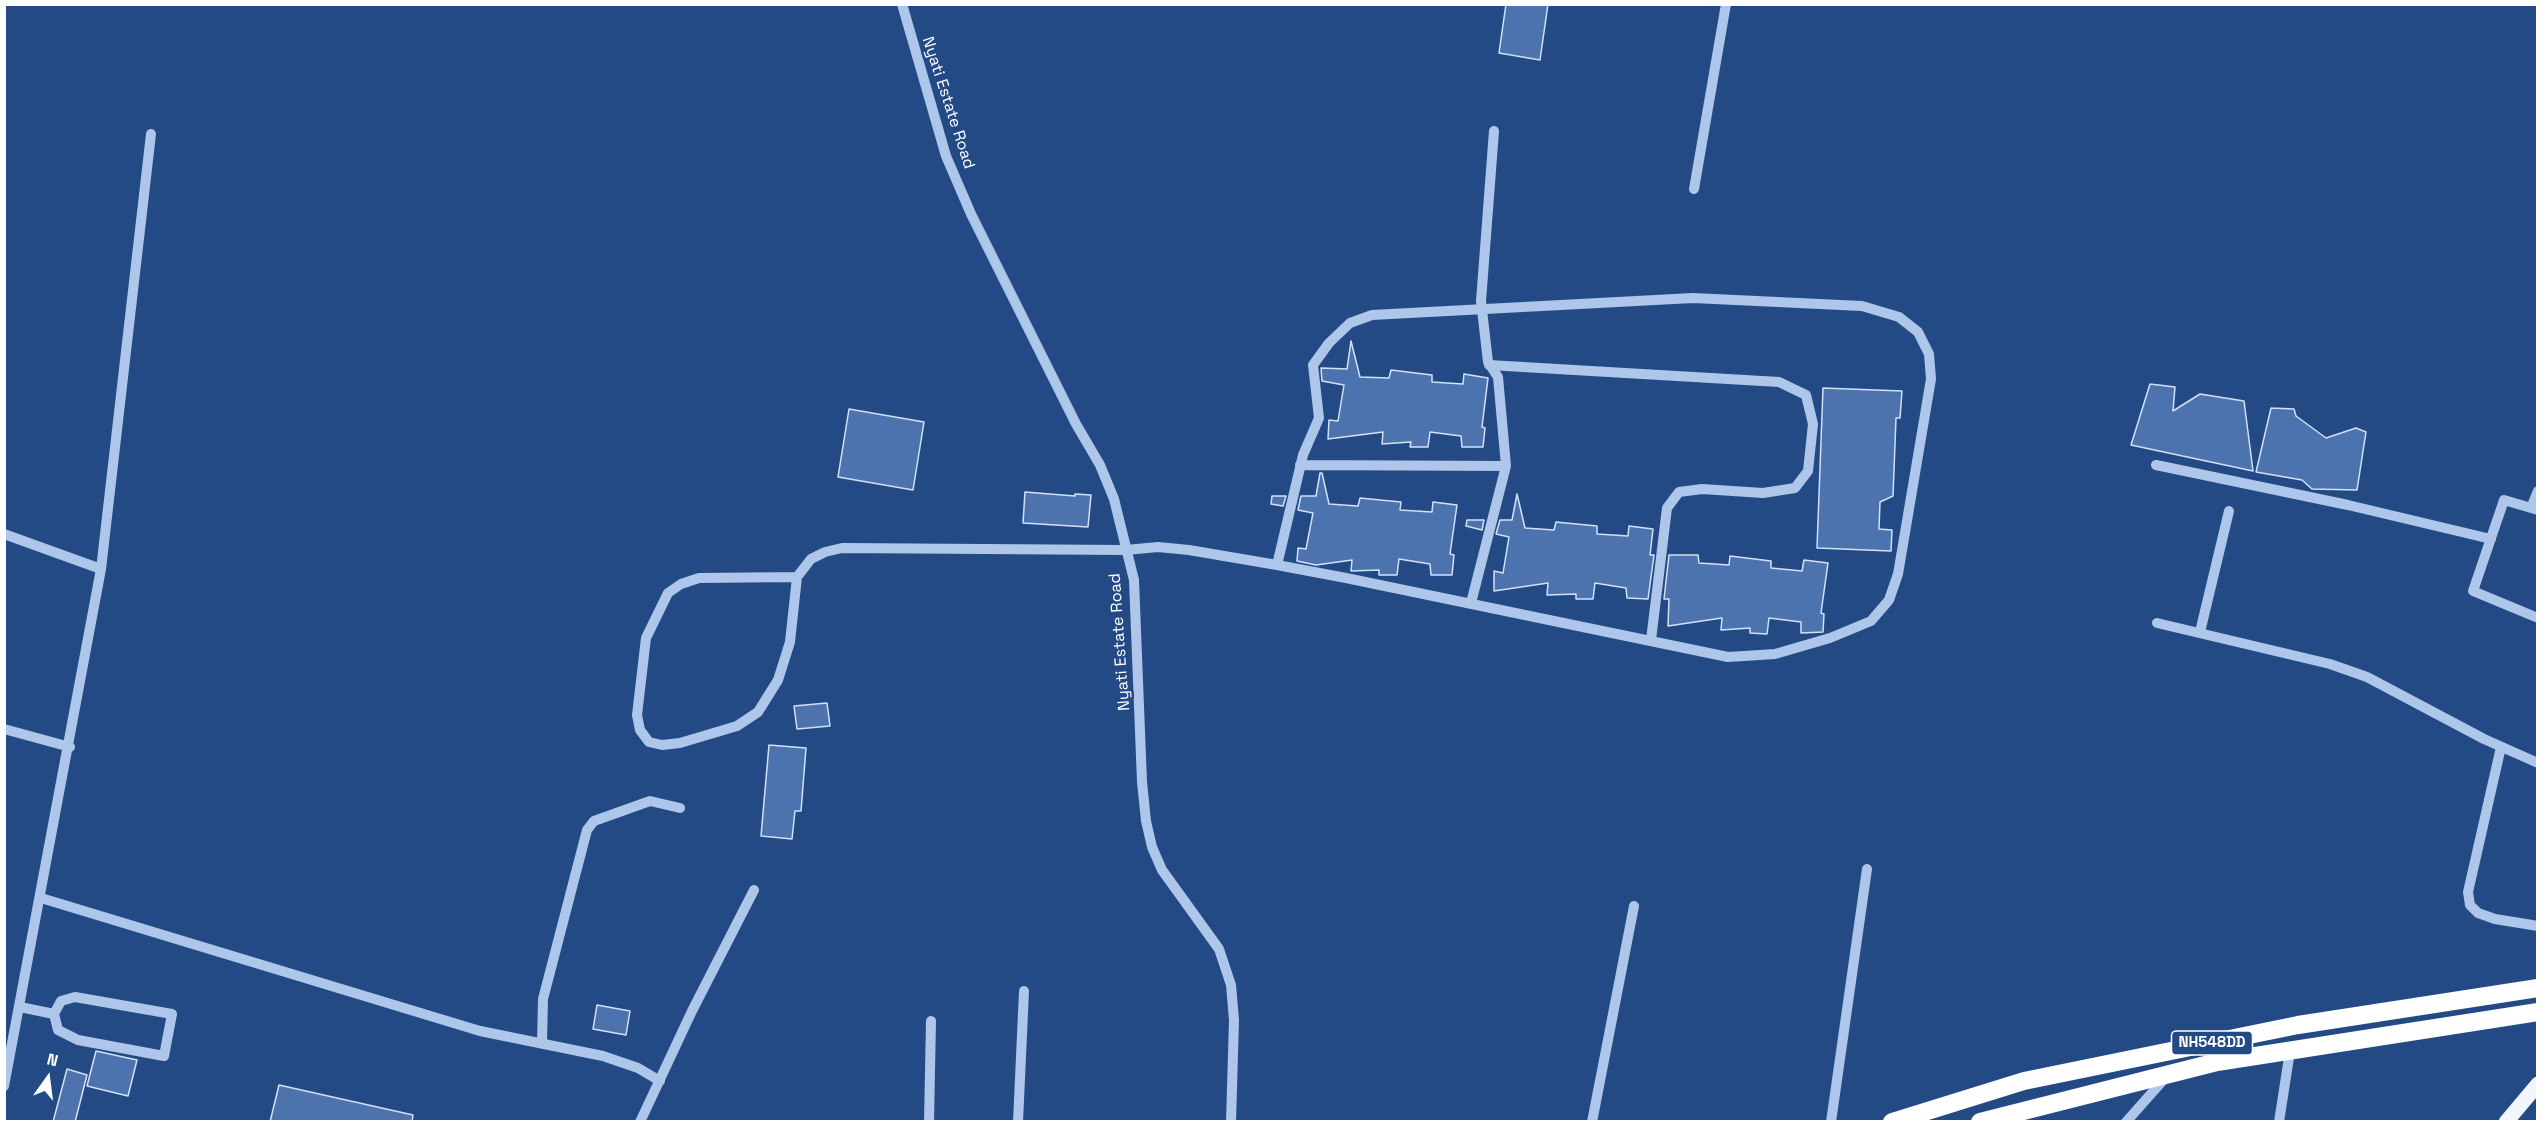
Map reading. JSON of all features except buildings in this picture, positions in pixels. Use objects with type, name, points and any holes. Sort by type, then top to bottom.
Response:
[{"type":"highway","name":"NH548DD","points":[[1892,1122],[2046,1076],[2298,1025],[2538,988]]},
{"type":"highway","name":"NH548DD","points":[[1980,1122],[2217,1062],[2538,1012]]},
{"type":"main road","points":[[2506,1122],[2538,1083]]},
{"type":"street","name":"Nyati Estate Road","points":[[902,4],[946,156],[992,256],[1076,424],[1100,465],[1114,499],[1134,580],[1142,782],[1146,821],[1152,847],[1162,870],[1219,949],[1231,985],[1234,1020],[1231,1122]]},
{"type":"street","points":[[1694,189],[1726,4]]},
{"type":"street","points":[[1471,603],[1506,466],[1498,377],[1489,365],[1482,309],[1494,131]]},
{"type":"street","points":[[4,1086],[70,747],[101,569],[151,134]]},
{"type":"street","points":[[797,577],[699,578],[681,584],[668,593],[646,638],[637,715],[639,730],[649,742],[662,745],[680,743],[737,726],[758,712],[778,680],[790,642],[797,577],[811,559],[842,548],[1126,550],[1158,547],[1189,550],[1471,603],[1728,657],[1775,654],[1830,638],[1871,621],[1889,600],[1898,574],[1931,379],[1929,354],[1918,332],[1899,317],[1862,306],[1693,298],[1372,315],[1350,322],[1329,343],[1314,365],[1319,418],[1300,465],[1276,566]]},
{"type":"street","points":[[1489,365],[1779,382],[1806,395],[1813,424],[1808,471],[1795,488],[1763,493],[1702,489],[1679,492],[1667,508],[1652,640]]},
{"type":"street","points":[[1300,465],[1506,466]]},
{"type":"street","points":[[2156,465],[2348,505],[2491,539]]},
{"type":"street","points":[[2538,491],[2534,509],[2504,500],[2474,591],[2538,618]]},
{"type":"street","points":[[2200,632],[2229,511]]},
{"type":"street","points":[[4,534],[101,569]]},
{"type":"street","points":[[2157,622],[2330,664],[2367,677],[2501,747],[2538,763]]},
{"type":"street","points":[[4,729],[70,747]]},
{"type":"street","points":[[2501,747],[2468,892],[2470,905],[2478,913],[2495,919],[2538,926]]},
{"type":"street","points":[[542,1043],[543,999],[587,830],[594,821],[650,801],[680,808]]},
{"type":"street","points":[[1831,1122],[1867,869]]},
{"type":"street","points":[[640,1122],[692,1011],[754,890]]},
{"type":"street","points":[[41,898],[480,1031],[603,1056],[638,1068],[660,1081]]},
{"type":"street","points":[[1592,1122],[1634,906]]},
{"type":"street","points":[[1018,1122],[1024,991]]},
{"type":"street","points":[[75,997],[172,1014],[164,1056],[78,1040],[58,1030],[54,1014],[61,1001],[75,997]]},
{"type":"street","points":[[20,1007],[54,1014]]},
{"type":"street","points":[[929,1122],[931,1021]]},
{"type":"street","points":[[2279,1122],[2290,1051]]},
{"type":"street","points":[[2126,1122],[2169,1074]]}]
